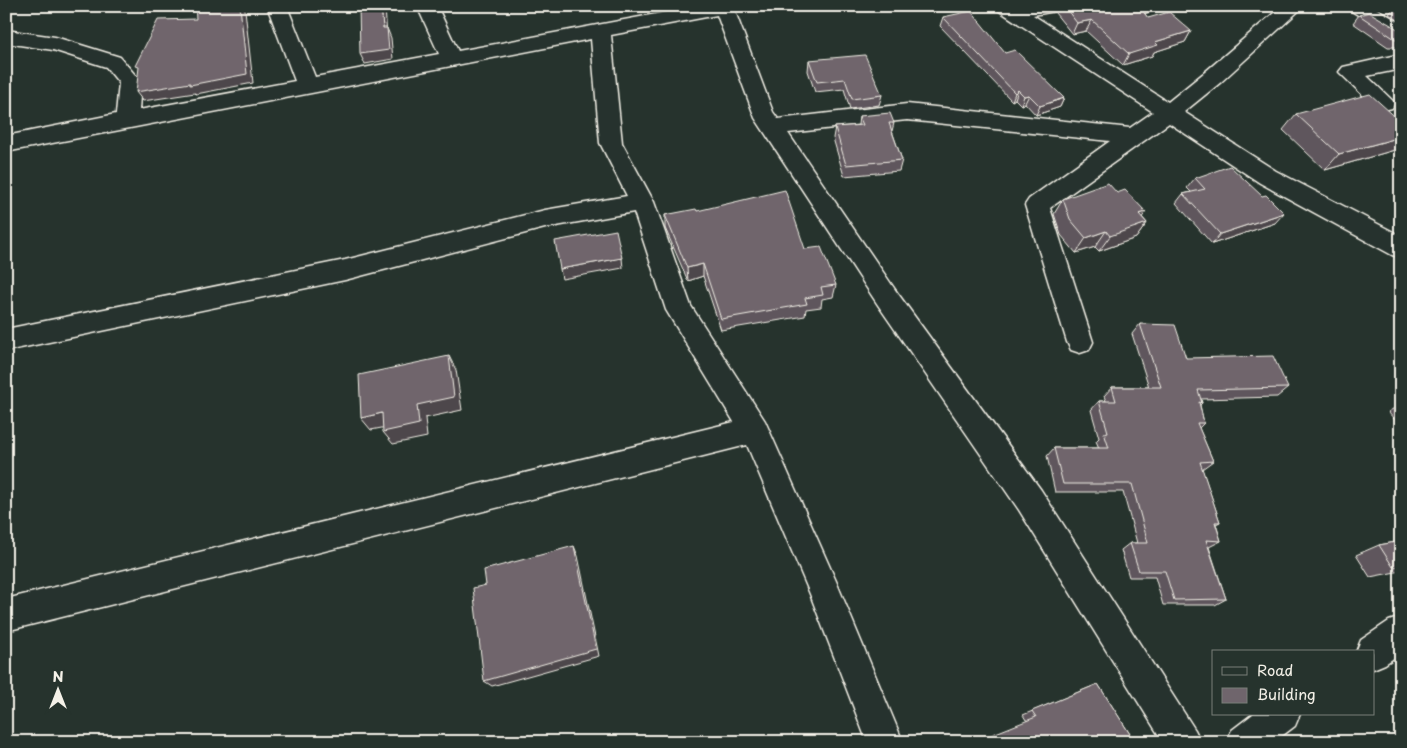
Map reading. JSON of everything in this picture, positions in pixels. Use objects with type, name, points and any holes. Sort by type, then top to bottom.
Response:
[{"type":"street","points":[[277,6],[308,86]]},
{"type":"street","points":[[427,6],[452,59]]},
{"type":"street","points":[[1010,9],[1054,6]]},
{"type":"street","points":[[1130,6],[1133,9],[1146,6]]},
{"type":"street","points":[[1080,342],[1037,205],[1169,112],[1294,6]]},
{"type":"street","points":[[1357,6],[1401,32]]},
{"type":"street","points":[[6,144],[723,7],[763,113],[887,298],[1030,500],[1183,742]]},
{"type":"street","points":[[1010,9],[1268,177],[1401,248]]},
{"type":"street","points":[[600,31],[611,143],[642,202],[679,310],[755,430],[825,592],[885,742]]},
{"type":"street","points":[[6,36],[55,44],[113,62],[130,82],[127,120]]},
{"type":"street","points":[[1384,103],[1350,72],[1391,66],[1401,61]]},
{"type":"street","points":[[772,127],[907,112],[1134,136]]},
{"type":"street","points":[[6,340],[345,270],[545,219],[642,202]]},
{"type":"street","points":[[6,615],[755,430]]},
{"type":"street","points":[[1374,651],[1401,633]]},
{"type":"street","points":[[1244,742],[1280,716]]},
{"type":"building","points":[[195,6],[240,6],[247,74],[190,85],[190,83],[136,92],[139,67],[135,66],[158,20],[196,19]]},
{"type":"building","points":[[359,6],[381,6],[383,28],[387,28],[389,50],[360,54]]},
{"type":"building","points":[[1064,6],[1139,6],[1148,18],[1169,12],[1191,31],[1155,42],[1158,45],[1129,54],[1092,20],[1077,23]]},
{"type":"building","points":[[971,11],[1005,53],[1015,50],[1064,98],[1040,106],[1029,95],[1024,96],[1018,90],[1015,93],[943,17]]},
{"type":"building","points":[[1369,12],[1401,31],[1401,39],[1395,39],[1359,15]]},
{"type":"building","points":[[865,55],[882,95],[852,99],[845,79],[817,82],[809,60]]},
{"type":"building","points":[[1370,94],[1401,122],[1401,137],[1339,154],[1296,114]]},
{"type":"building","points":[[890,113],[894,123],[889,123],[902,160],[846,165],[835,127],[863,125],[859,116]]},
{"type":"building","points":[[1230,166],[1262,196],[1266,195],[1284,213],[1220,234],[1183,194],[1205,189],[1195,178]]},
{"type":"building","points":[[1108,183],[1117,193],[1125,190],[1146,212],[1139,214],[1147,223],[1110,236],[1106,231],[1086,238],[1070,219],[1063,199]]},
{"type":"building","points":[[785,190],[805,249],[821,247],[836,285],[821,287],[823,295],[805,298],[807,304],[721,319],[703,264],[687,268],[665,215],[696,209],[697,211]]},
{"type":"building","points":[[616,230],[622,258],[560,269],[555,241]]},
{"type":"building","points":[[1140,324],[1175,325],[1186,358],[1273,356],[1288,388],[1198,390],[1202,403],[1199,402],[1204,423],[1197,423],[1213,461],[1200,462],[1220,522],[1215,522],[1221,541],[1206,540],[1226,599],[1174,600],[1165,571],[1139,571],[1130,543],[1148,543],[1132,484],[1063,484],[1054,448],[1109,448],[1104,433],[1108,432],[1099,401],[1116,401],[1112,387],[1161,387]]},
{"type":"building","points":[[449,356],[454,397],[417,405],[419,424],[383,432],[382,413],[361,418],[359,375]]},
{"type":"building","points":[[1401,541],[1401,566],[1393,567],[1379,545]]},
{"type":"building","points":[[574,546],[596,649],[484,681],[473,588],[486,585],[484,570]]},
{"type":"building","points":[[1098,684],[1135,742],[973,742],[1036,717],[1032,711]]}]
